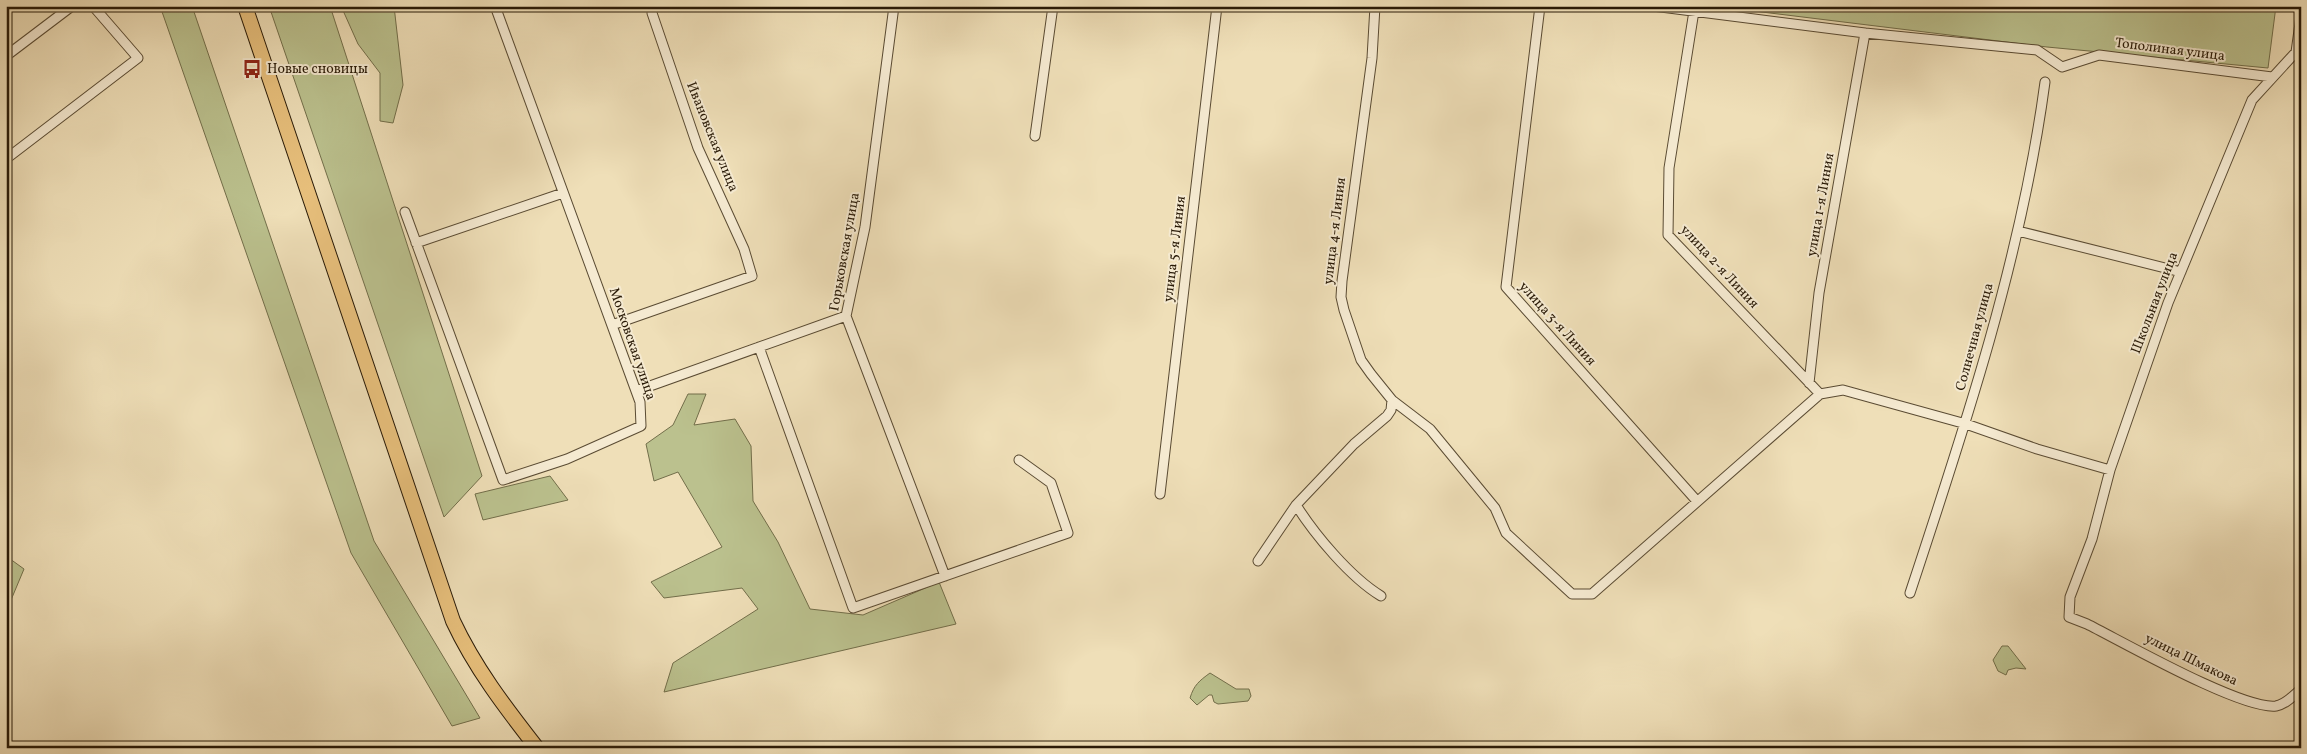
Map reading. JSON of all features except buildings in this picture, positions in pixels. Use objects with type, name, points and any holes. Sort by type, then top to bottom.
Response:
[{"type":"main road","points":[[245,6],[453,622],[465,647],[486,682],[537,748]]},
{"type":"street","points":[[6,56],[72,6]]},
{"type":"street","points":[[6,159],[138,58],[93,6]]},
{"type":"street","name":"Московская улица","points":[[405,212],[503,480],[567,459],[641,426],[640,402],[495,6]]},
{"type":"street","name":"Ивановская улица","points":[[612,325],[752,276],[744,248],[695,140],[652,13],[653,6]]},
{"type":"street","name":"Горьковская улица","points":[[894,6],[865,226],[846,316],[945,576]]},
{"type":"street","points":[[1035,136],[1053,6]]},
{"type":"street","name":"улица 5-я Линия","points":[[1160,494],[1217,6]]},
{"type":"street","name":"улица 4-я Линия","points":[[1375,6],[1372,58],[1340,297],[1361,360],[1392,400],[1430,429],[1495,508],[1506,533],[1572,594],[1592,594],[1696,500]]},
{"type":"street","name":"улица 3-я Линия","points":[[1540,6],[1506,287],[1696,500]]},
{"type":"street","name":"Тополиная улица","points":[[1653,6],[1865,33],[2037,50],[2062,67],[2099,55],[2272,76]]},
{"type":"street","name":"улица 2-я Линия","points":[[1694,11],[1669,168],[1668,235],[1820,394]]},
{"type":"street","name":"Школьная улица","points":[[2069,618],[2070,597],[2092,539],[2110,470],[2168,303],[2252,100],[2296,52],[2301,16]]},
{"type":"street","name":"улица 1-я Линия","points":[[1809,383],[1819,293],[1865,33]]},
{"type":"street","name":"Солнечная улица","points":[[1910,592],[1966,424],[2018,230],[2045,82]]},
{"type":"street","points":[[416,243],[563,193]]},
{"type":"street","points":[[2018,230],[2181,272]]},
{"type":"street","points":[[636,391],[846,316]]},
{"type":"street","points":[[759,346],[853,608],[1068,533],[1051,483],[1019,460]]},
{"type":"street","points":[[1696,500],[1820,394],[1842,390],[1966,424],[2037,449],[2110,470]]},
{"type":"street","points":[[1258,561],[1296,504],[1354,444],[1387,416],[1391,410],[1392,400]]},
{"type":"street","points":[[1296,504],[1312,531],[1369,589],[1381,596]]},
{"type":"street","name":"улица Шмакова","points":[[2069,618],[2087,624],[2229,695],[2277,706],[2289,701],[2301,689]]},
{"type":"green space","points":[[160,6],[192,6],[374,541],[480,718],[452,726],[351,553]]},
{"type":"green space","points":[[269,6],[330,6],[482,476],[444,517]]},
{"type":"green space","points":[[341,6],[394,6],[403,85],[393,123],[380,121],[380,73],[358,44]]},
{"type":"green space","points":[[1713,6],[2276,6],[2268,68],[2047,47]]},
{"type":"green space","points":[[688,394],[706,394],[694,425],[735,419],[751,446],[753,501],[778,542],[810,609],[863,615],[939,582],[956,624],[664,692],[673,663],[758,609],[742,588],[664,598],[651,582],[722,547],[678,472],[654,481],[646,444],[673,425]]},
{"type":"green space","points":[[550,476],[568,500],[483,520],[475,494]]},
{"type":"green space","points":[[6,556],[24,569],[11,600],[6,600]]},
{"type":"green space","points":[[2002,646],[2008,646],[2026,669],[2016,668],[2008,670],[2006,675],[1998,671],[1993,660]]},
{"type":"green space","points":[[1210,673],[1236,689],[1249,689],[1251,696],[1248,701],[1218,704],[1214,702],[1212,695],[1209,695],[1197,705],[1190,698],[1193,690]]},
{"type":"place","name":"Новые сновицы","points":[[252,69]]}]
